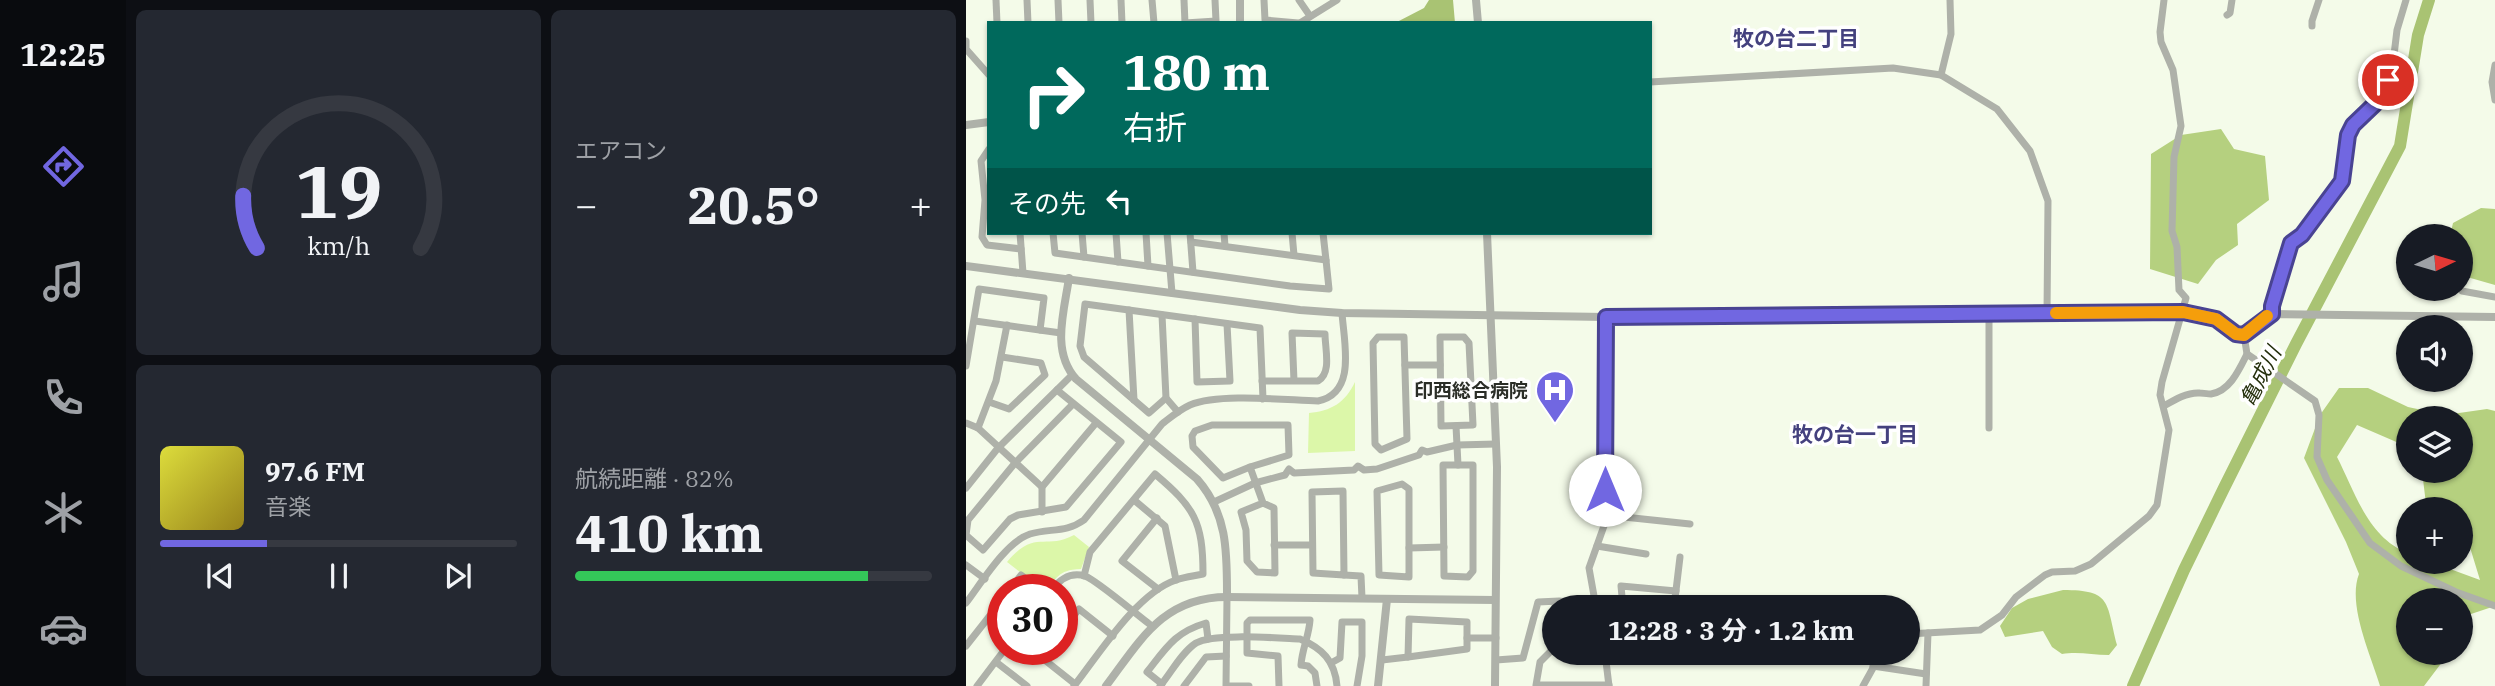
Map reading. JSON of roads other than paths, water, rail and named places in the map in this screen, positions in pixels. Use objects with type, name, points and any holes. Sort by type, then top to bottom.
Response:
[{"type":"street","points":[[996,0],[997,21]]},
{"type":"street","points":[[1027,0],[1028,21]]},
{"type":"street","points":[[1058,0],[1059,21]]},
{"type":"street","points":[[1090,0],[1091,21]]},
{"type":"street","points":[[1121,0],[1122,21]]},
{"type":"street","points":[[1153,0],[1154,21]]},
{"type":"street","points":[[1184,0],[1185,21]]},
{"type":"street","points":[[1215,0],[1216,21]]},
{"type":"street","points":[[1240,0],[1240,21]]},
{"type":"street","points":[[1264,0],[1265,20],[1276,21]]},
{"type":"street","points":[[1299,0],[1310,16]]},
{"type":"street","points":[[1302,21],[1336,0]]},
{"type":"street","points":[[1476,0],[1478,21]]},
{"type":"street","points":[[1941,75],[1951,34],[1950,0]]},
{"type":"street","points":[[1920,633],[1980,630],[2002,615],[2016,597],[2045,575],[2075,571],[2091,564],[2149,516],[2157,505],[2169,430],[2160,395],[2186,298],[2179,290],[2172,231],[2174,157],[2181,126],[2173,70],[2161,42],[2164,0]]},
{"type":"street","points":[[2227,15],[2230,13],[2232,0]]},
{"type":"street","points":[[2312,26],[2319,0]]},
{"type":"street","points":[[2272,314],[2291,243],[2302,235],[2342,181],[2348,135],[2353,125],[2378,101],[2388,80],[2392,69],[2396,30],[2406,0]]},
{"type":"street","points":[[966,49],[987,73]]},
{"type":"street","points":[[2495,65],[2492,82],[2495,100]]},
{"type":"street","points":[[1652,82],[1893,68],[1941,75],[1997,109],[2030,151],[2048,201],[2047,314]]},
{"type":"street","points":[[966,125],[987,122]]},
{"type":"street","points":[[987,152],[981,160],[985,200],[982,237],[986,245],[1021,249]]},
{"type":"street","points":[[1020,235],[1023,273]]},
{"type":"street","points":[[1053,235],[1055,253],[1290,286],[1329,289],[1324,235]]},
{"type":"street","points":[[1082,235],[1084,257]]},
{"type":"street","points":[[1115,235],[1118,262]]},
{"type":"street","points":[[1146,235],[1148,266]]},
{"type":"street","points":[[1167,235],[1172,293]]},
{"type":"street","points":[[1190,235],[1193,272]]},
{"type":"street","points":[[1224,235],[1225,246]]},
{"type":"street","points":[[1293,235],[1294,256]]},
{"type":"street","points":[[1487,235],[1496,444],[1495,686]]},
{"type":"street","points":[[1191,242],[1326,260]]},
{"type":"street","points":[[966,266],[1300,310],[1342,313],[1606,317],[2183,312],[2216,319],[2236,334],[2244,335],[2272,314],[2495,317]]},
{"type":"street","points":[[1069,278],[1061,333],[1062,355],[1072,375],[1198,479],[1214,502],[1226,541],[1226,686],[1249,686]]},
{"type":"street","points":[[966,366],[979,289],[1044,298],[1040,330]]},
{"type":"street","points":[[2473,293],[2495,297]]},
{"type":"street","points":[[1166,398],[1149,412],[1087,361],[1080,346],[1085,304],[1260,328],[1263,399]]},
{"type":"street","points":[[1129,310],[1134,400]]},
{"type":"street","points":[[966,603],[1010,546],[1022,537],[1068,529],[1084,520],[1150,439],[1178,412],[1190,405],[1210,401],[1263,399],[1318,401],[1332,396],[1341,387],[1345,372],[1342,313]]},
{"type":"street","points":[[1989,314],[1989,428]]},
{"type":"street","points":[[1162,315],[1166,398],[1178,412]]},
{"type":"street","points":[[1594,595],[1589,568],[1605,523],[1606,317]]},
{"type":"street","points":[[1195,319],[1197,382],[1230,381],[1227,324]]},
{"type":"street","points":[[975,321],[1061,333]]},
{"type":"street","points":[[978,428],[1002,357],[1007,325]]},
{"type":"street","points":[[1262,381],[1294,381],[1318,381],[1325,376],[1325,334],[1292,332],[1294,381]]},
{"type":"street","points":[[2164,406],[2178,397],[2197,392],[2210,394],[2225,387],[2235,377],[2247,354],[2244,335]]},
{"type":"street","points":[[1378,337],[1404,337],[1405,365],[1407,439],[1381,450],[1375,444],[1373,343],[1378,337]]},
{"type":"street","points":[[1440,337],[1464,337],[1469,343],[1473,425],[1441,426],[1440,365],[1440,337]]},
{"type":"street","points":[[2247,354],[2315,401],[2319,415],[2317,457],[2327,480],[2370,543],[2401,566],[2456,592],[2495,606]]},
{"type":"street","points":[[989,402],[1009,409],[1045,375],[1041,363],[1002,357]]},
{"type":"street","points":[[1405,365],[1440,365]]},
{"type":"street","points":[[966,488],[998,448],[1072,375]]},
{"type":"street","points":[[1057,390],[1121,442],[1073,502],[1058,510],[1018,515],[1010,519],[983,550],[966,536],[968,520],[1015,463],[1073,404]]},
{"type":"street","points":[[966,423],[978,428],[1042,487]]},
{"type":"street","points":[[1042,512],[1042,487],[1096,423]]},
{"type":"street","points":[[1212,425],[1288,425],[1289,455],[1250,467],[1223,478],[1193,447],[1192,436],[1200,428],[1212,425]]},
{"type":"street","points":[[1456,426],[1458,465]]},
{"type":"street","points":[[1214,502],[1255,483],[1285,475],[1290,479],[1294,473],[1354,470],[1359,475],[1364,470],[1377,469],[1457,445],[1496,444]]},
{"type":"street","points":[[1443,465],[1458,465],[1473,465],[1473,571],[1468,576],[1444,576],[1443,465]]},
{"type":"street","points":[[1250,467],[1263,503],[1274,508],[1275,573],[1258,572],[1247,561],[1246,530],[1241,512],[1263,503]]},
{"type":"street","points":[[1051,665],[1075,685],[1133,612],[1158,589],[1176,580],[1203,574],[1203,551],[1197,520],[1181,496],[1155,474],[1090,552],[1084,576]]},
{"type":"street","points":[[1402,484],[1409,489],[1409,548],[1409,577],[1379,575],[1377,491],[1402,484]]},
{"type":"street","points":[[1344,575],[1343,491],[1312,492],[1313,573],[1344,575],[1361,576],[1362,598]]},
{"type":"street","points":[[1134,499],[1157,518],[1167,532],[1176,580]]},
{"type":"street","points":[[1605,515],[1690,524]]},
{"type":"street","points":[[1157,518],[1122,561],[1158,589]]},
{"type":"street","points":[[1275,545],[1312,545]]},
{"type":"street","points":[[1597,546],[1646,554]]},
{"type":"street","points":[[1409,548],[1444,547]]},
{"type":"street","points":[[1676,595],[1680,557]]},
{"type":"street","points":[[966,565],[985,579]]},
{"type":"street","points":[[1078,576],[1084,576],[1152,626]]},
{"type":"street","points":[[1622,595],[1621,586],[1676,591]]},
{"type":"street","points":[[1106,686],[1152,626],[1186,603],[1210,597],[1495,600]]},
{"type":"street","points":[[1378,686],[1387,599]]},
{"type":"street","points":[[1496,660],[1523,658],[1538,602],[1542,602]]},
{"type":"street","points":[[1078,609],[1114,636]]},
{"type":"street","points":[[966,646],[987,619]]},
{"type":"street","points":[[1382,660],[1408,657],[1467,649],[1467,622],[1409,619],[1408,657]]},
{"type":"street","points":[[1279,686],[1280,659],[1275,655],[1247,653],[1247,623],[1250,620],[1310,620],[1301,665],[1308,666],[1315,673],[1317,686]]},
{"type":"street","points":[[1331,663],[1340,658],[1342,622],[1362,622],[1362,656],[1357,686]]},
{"type":"street","points":[[1208,639],[1206,623],[1188,628],[1175,637],[1147,672],[1161,685],[1192,646],[1208,639],[1300,639],[1325,653],[1331,663],[1337,686]]},
{"type":"street","points":[[1926,686],[1928,633]]},
{"type":"street","points":[[1467,638],[1496,638]]},
{"type":"street","points":[[1184,686],[1206,657],[1226,656]]},
{"type":"street","points":[[1542,660],[1536,685],[1609,686],[1606,665]]},
{"type":"street","points":[[977,686],[994,665]]},
{"type":"street","points":[[1000,665],[1027,686]]},
{"type":"street","points":[[1863,686],[1873,666],[1926,674]]},
{"type":"waterway","name":"亀成川","points":[[2133,686],[2184,570],[2224,488],[2400,146],[2418,35],[2429,0]]},
{"type":"place","name":"印西総合病院","points":[[1555,424]]},
{"type":"district","name":"牧の台二丁目","points":[[1796,38]]},
{"type":"district","name":"牧の台一丁目","points":[[1855,434]]}]
